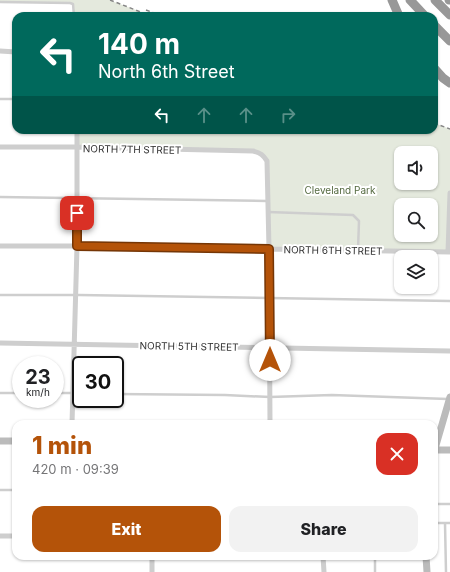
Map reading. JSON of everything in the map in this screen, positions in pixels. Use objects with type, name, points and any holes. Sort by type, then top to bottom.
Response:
[{"type":"highway","points":[[392,0],[397,12]]},
{"type":"highway","points":[[410,0],[421,12]]},
{"type":"highway","points":[[435,0],[450,15]]},
{"type":"highway","points":[[438,29],[450,41]]},
{"type":"highway","points":[[438,72],[443,78],[450,82]]},
{"type":"main road","points":[[438,438],[450,398]]},
{"type":"main road","points":[[0,441],[12,442]]},
{"type":"main road","points":[[438,451],[450,450]]},
{"type":"main road","points":[[426,560],[427,572]]},
{"type":"street","points":[[0,51],[12,52]]},
{"type":"street","points":[[74,356],[77,246],[77,134]]},
{"type":"street","name":"NORTH 7TH STREET","points":[[0,147],[77,147],[259,152],[264,155],[267,161],[267,201]]},
{"type":"street","points":[[449,252],[450,193]]},
{"type":"street","points":[[267,201],[270,298],[270,420]]},
{"type":"street","name":"NORTH 6TH STREET","points":[[0,246],[449,252]]},
{"type":"street","name":"NORTH 5TH STREET","points":[[0,343],[450,351]]},
{"type":"street","points":[[72,420],[73,408]]},
{"type":"street","points":[[0,536],[12,536]]},
{"type":"street","points":[[152,560],[152,572]]},
{"type":"street","points":[[323,560],[324,572]]},
{"type":"lane","points":[[0,2],[70,3],[73,4],[74,12]]},
{"type":"lane","points":[[0,99],[12,100]]},
{"type":"lane","points":[[0,197],[267,201]]},
{"type":"lane","points":[[268,212],[352,215],[359,221],[358,250]]},
{"type":"lane","points":[[0,295],[450,301]]},
{"type":"lane","points":[[0,393],[12,393]]},
{"type":"lane","points":[[124,394],[270,397],[332,395],[450,398]]},
{"type":"lane","points":[[0,490],[12,490]]},
{"type":"lane","points":[[438,504],[450,504]]},
{"type":"lane","points":[[438,523],[450,523]]},
{"type":"lane","points":[[445,523],[446,572]]},
{"type":"lane","points":[[375,560],[375,572]]},
{"type":"green space","points":[[0,0],[109,0],[141,12],[73,12],[73,4],[0,2]]},
{"type":"green space","name":"Cleveland Park","points":[[438,124],[450,129],[448,252],[438,252],[438,250],[394,251],[269,249],[267,161],[253,151],[77,147],[76,134],[438,134]]},
{"type":"railway","points":[[110,0],[141,12]]},
{"type":"railway","points":[[146,10],[151,12]]},
{"type":"railway","points":[[438,124],[450,129]]},
{"type":"route","points":[[77,213],[77,246],[269,249],[270,360]]}]
